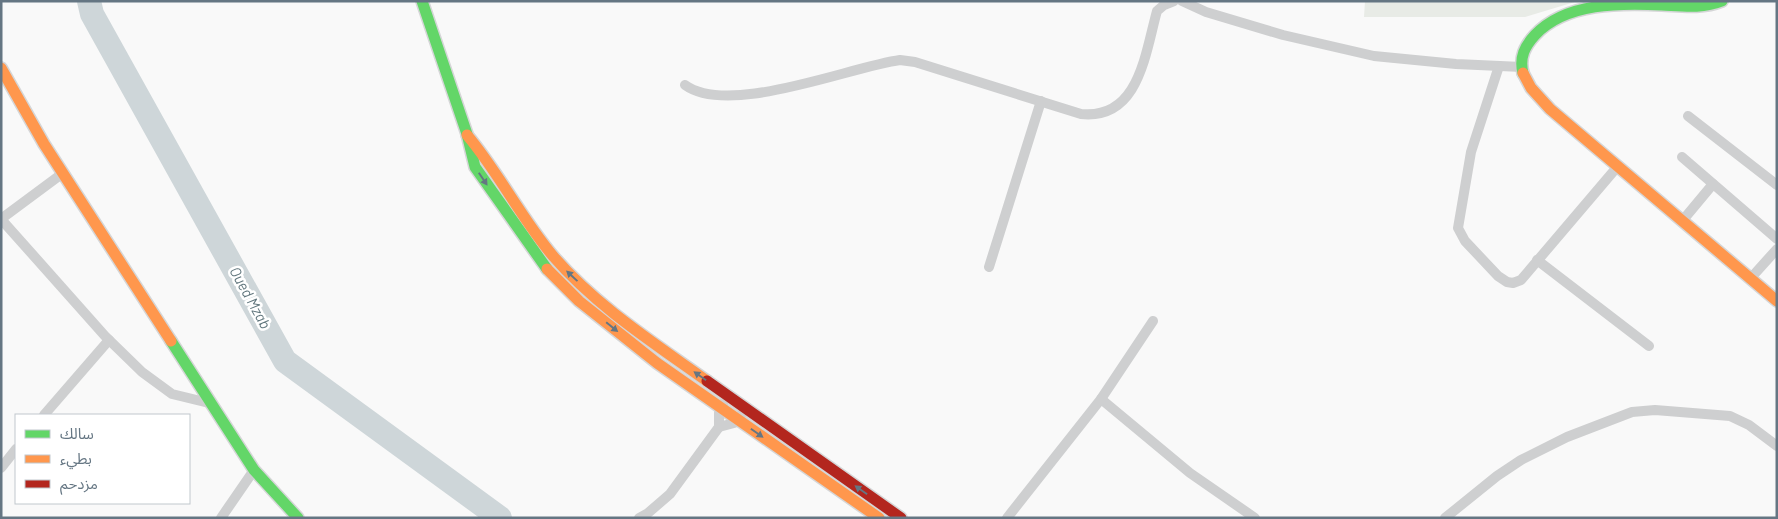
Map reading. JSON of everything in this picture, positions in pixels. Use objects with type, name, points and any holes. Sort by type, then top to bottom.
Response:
[{"type":"main road","points":[[422,1],[467,134],[472,160],[479,173],[548,270],[579,301],[657,363],[879,518]]},
{"type":"main road","points":[[1722,1],[1692,7],[1615,4],[1570,15],[1534,35],[1526,46],[1522,67],[1527,84],[1544,103],[1684,220],[1777,301]]},
{"type":"main road","points":[[1,68],[20,105],[254,470],[298,518]]},
{"type":"main road","points":[[467,134],[482,151],[536,233],[567,271],[663,350],[901,518]]},
{"type":"street","points":[[685,85],[696,92],[712,96],[752,93],[815,81],[900,60],[915,62],[1041,102],[1091,115],[1101,114],[1125,100],[1137,79],[1157,11],[1169,2],[1174,1]]},
{"type":"street","points":[[1182,1],[1206,12],[1283,34],[1374,56],[1522,67]]},
{"type":"street","points":[[1499,66],[1471,152],[1458,228],[1465,241],[1498,276],[1506,282],[1513,283],[1521,280],[1618,166]]},
{"type":"street","points":[[989,267],[1041,102]]},
{"type":"street","points":[[1688,116],[1777,185]]},
{"type":"street","points":[[1682,157],[1777,239]]},
{"type":"street","points":[[63,173],[1,219],[109,340],[162,389],[172,394],[210,403]]},
{"type":"street","points":[[1684,220],[1713,184]]},
{"type":"street","points":[[1750,279],[1777,249]]},
{"type":"street","points":[[1537,260],[1649,346]]},
{"type":"street","points":[[1008,518],[1101,399],[1153,321]]},
{"type":"street","points":[[45,414],[109,340]]},
{"type":"street","points":[[639,518],[648,513],[670,494],[719,427],[721,408],[728,396]]},
{"type":"street","points":[[1101,399],[1190,473],[1255,518]]},
{"type":"street","points":[[719,427],[729,425],[738,419],[745,408]]},
{"type":"street","points":[[1445,518],[1496,476],[1521,460],[1567,437],[1632,412],[1655,410],[1730,416],[1749,424],[1777,446]]},
{"type":"street","points":[[1,468],[15,450]]},
{"type":"street","points":[[221,518],[254,470]]},
{"type":"shaded area","points":[[1365,1],[1578,1],[1525,17],[1364,17]]},
{"type":"waterway","name":"Oued Mzab","points":[[89,1],[92,14],[285,361],[500,518]]},
{"type":"traffic: fast","points":[[422,1],[467,134],[475,167],[547,269]]},
{"type":"traffic: fast","points":[[1523,73],[1522,57],[1528,43],[1548,24],[1578,10],[1629,4],[1692,6],[1714,4],[1722,1]]},
{"type":"traffic: fast","points":[[171,341],[254,470],[298,518]]},
{"type":"traffic: slow","points":[[1,68],[44,144],[171,341]]},
{"type":"traffic: slow","points":[[1523,73],[1531,88],[1550,109],[1777,301]]},
{"type":"traffic: slow","points":[[467,135],[541,241],[570,274],[626,323],[707,381]]},
{"type":"traffic: slow","points":[[547,269],[579,301],[657,363],[879,518]]},
{"type":"traffic: jam","points":[[707,381],[901,518]]}]
